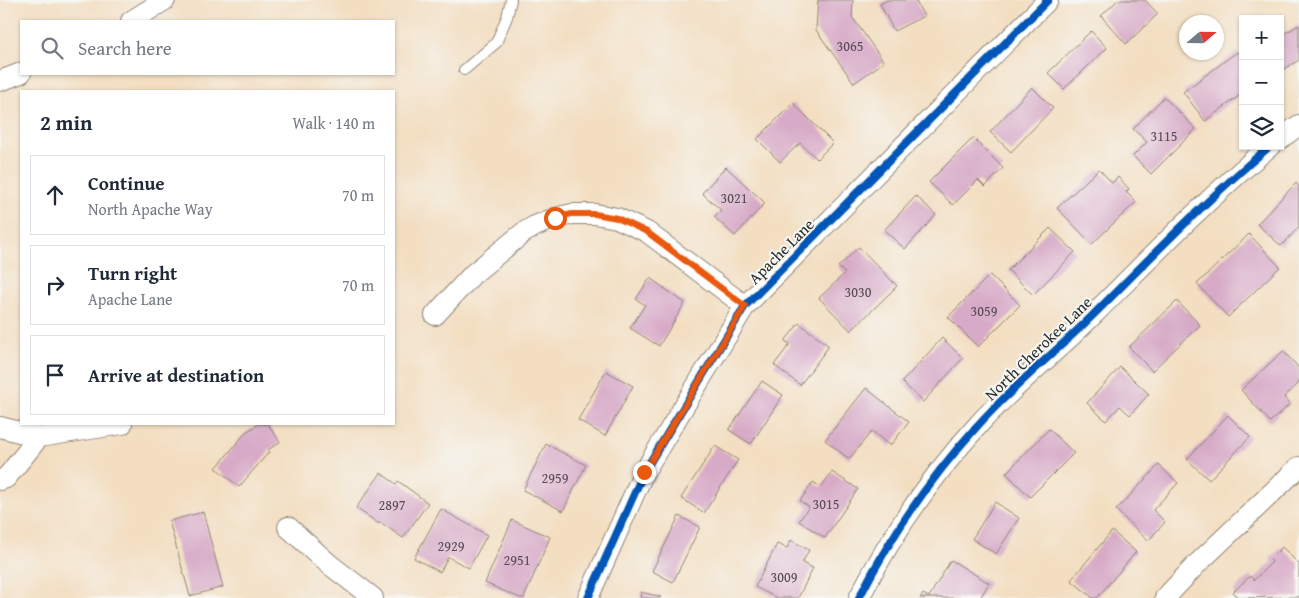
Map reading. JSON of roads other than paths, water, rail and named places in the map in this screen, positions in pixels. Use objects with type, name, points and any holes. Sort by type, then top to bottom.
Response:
[{"type":"street","points":[[133,20],[165,0]]},
{"type":"street","name":"Apache Lane","points":[[588,598],[644,472],[745,306],[1048,0]]},
{"type":"street","points":[[0,81],[20,74]]},
{"type":"street","points":[[1284,135],[1299,125]]},
{"type":"street","name":"North Cherokee Lane","points":[[859,598],[901,526],[940,471],[980,424],[1027,376],[1066,342],[1228,181],[1265,150]]},
{"type":"street","points":[[435,315],[473,274],[523,233],[555,218],[580,214],[595,214],[617,218],[647,232],[745,306]]},
{"type":"street","points":[[0,427],[40,437],[116,425]]},
{"type":"street","points":[[0,480],[6,478],[40,437]]},
{"type":"street","points":[[1165,598],[1196,565],[1299,467]]},
{"type":"street","points":[[288,527],[329,564],[373,598]]},
{"type":"lane","points":[[464,70],[496,43],[512,0]]}]
